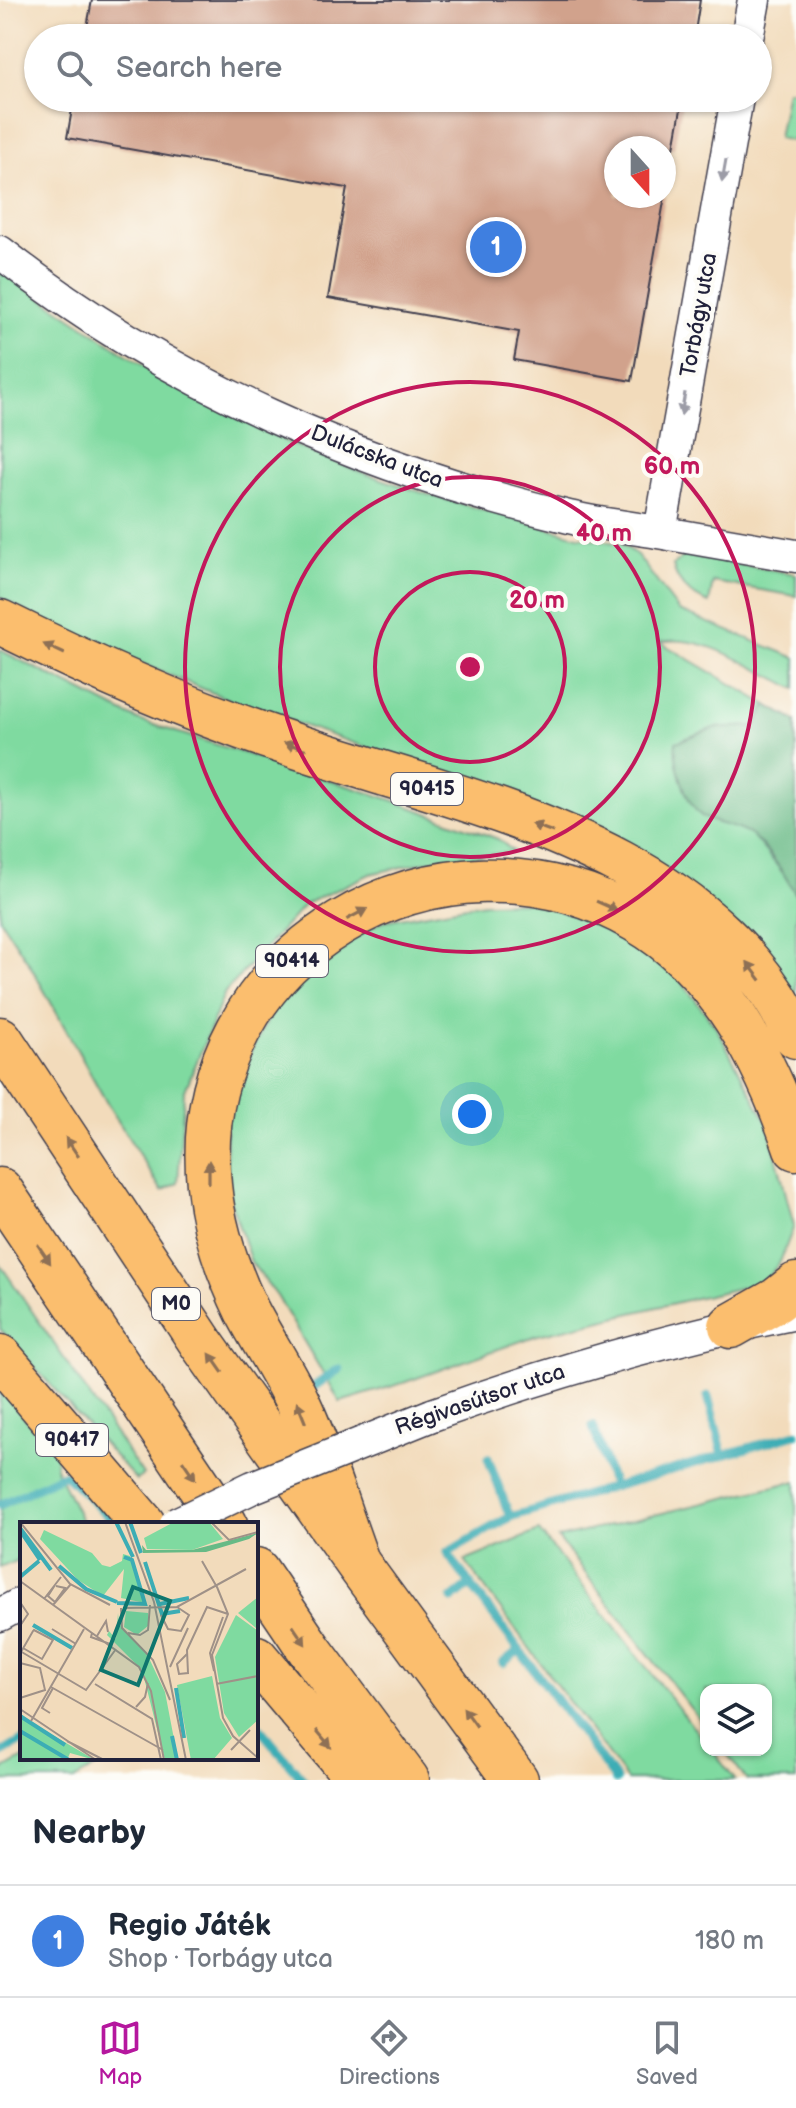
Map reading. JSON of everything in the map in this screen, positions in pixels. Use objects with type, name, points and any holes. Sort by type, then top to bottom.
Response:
[{"type":"highway","name":"90415","points":[[0,622],[165,700],[278,741],[552,831],[628,865],[680,898],[715,927],[752,965],[786,1015],[796,1036]]},
{"type":"highway","name":"90414","points":[[358,1564],[298,1403],[247,1310],[223,1253],[209,1185],[209,1135],[216,1086],[227,1051],[252,1006],[288,964],[325,931],[370,907],[421,887],[476,880],[527,881],[605,904],[639,921],[680,953],[709,982],[741,1025],[770,1083],[796,1148]]},
{"type":"highway","name":"M0","points":[[0,1039],[202,1344],[516,1780]]},
{"type":"highway","points":[[0,1190],[224,1522]]},
{"type":"highway","points":[[731,1326],[777,1300],[796,1285]]},
{"type":"highway","name":"90417","points":[[0,1357],[141,1522]]},
{"type":"highway","points":[[258,1573],[310,1650],[407,1780]]},
{"type":"highway","points":[[258,1660],[359,1780]]},
{"type":"street","points":[[750,24],[754,0]]},
{"type":"street","name":"Torbágy utca","points":[[660,532],[735,112]]},
{"type":"street","name":"Dulácska utca","points":[[0,252],[124,337],[207,384],[346,449],[406,472],[572,518],[796,556]]},
{"type":"street","name":"Régivasútsor utca","points":[[180,1522],[253,1487],[432,1415],[580,1365],[731,1326],[796,1313]]},
{"type":"street","points":[[0,1615],[20,1604]]},
{"type":"green space","points":[[787,90],[796,91],[796,142],[778,138]]},
{"type":"green space","points":[[0,270],[156,374],[289,443],[429,495],[578,536],[621,544],[637,555],[679,611],[796,658],[796,689],[712,648],[677,640],[660,642],[767,705],[756,726],[714,729],[699,813],[752,835],[784,874],[796,895],[796,997],[471,784],[230,700],[50,626],[0,597]]},
{"type":"green space","points":[[685,555],[796,574],[796,596],[713,582],[709,603],[691,593],[678,578],[673,565]]},
{"type":"green space","points":[[0,650],[138,720],[389,799],[498,839],[514,852],[429,861],[370,874],[305,904],[225,992],[184,1093],[178,1183],[162,1191],[0,919]]},
{"type":"green space","points":[[767,705],[796,721],[796,895],[776,862],[756,840],[698,813],[685,789],[676,759],[676,742],[714,728],[756,726]]},
{"type":"green space","points":[[535,902],[605,927],[668,964],[716,1027],[768,1124],[794,1226],[780,1262],[764,1282],[538,1335],[340,1402],[277,1296],[251,1262],[227,1191],[226,1121],[243,1067],[276,1003],[321,955],[383,921],[484,903]]},
{"type":"green space","points":[[0,1264],[143,1475],[136,1480],[0,1329]]},
{"type":"green space","points":[[0,1390],[57,1454],[55,1467],[82,1522],[20,1522],[20,1559],[0,1568]]},
{"type":"green space","points":[[796,1481],[796,1780],[747,1780],[729,1756],[772,1756],[772,1684],[700,1684],[700,1720],[558,1538]]},
{"type":"green space","points":[[539,1531],[700,1735],[700,1756],[717,1756],[735,1780],[627,1780],[465,1561]]},
{"type":"green space","points":[[20,1760],[109,1760],[74,1780],[0,1780],[0,1771]]},
{"type":"building","points":[[92,0],[700,0],[696,24],[88,24]]},
{"type":"building","points":[[72,112],[680,112],[676,137],[604,136],[604,208],[663,208],[632,381],[514,360],[519,332],[328,298],[347,188],[67,138]]},
{"type":"waterway","points":[[309,1390],[339,1369]]},
{"type":"waterway","points":[[708,1396],[723,1455]]},
{"type":"waterway","points":[[593,1426],[613,1486]]},
{"type":"waterway","points":[[616,1780],[447,1553],[510,1517],[796,1434]]},
{"type":"waterway","points":[[488,1458],[510,1517]]},
{"type":"waterway","points":[[0,1505],[65,1474],[111,1519]]},
{"type":"waterway","points":[[452,1599],[471,1584]]},
{"type":"waterway","points":[[503,1663],[519,1650]]},
{"type":"waterway","points":[[258,1726],[303,1780]]},
{"type":"waterway","points":[[0,1754],[20,1742]]},
{"type":"place","name":"Regio Játék","points":[[496,247]]}]
